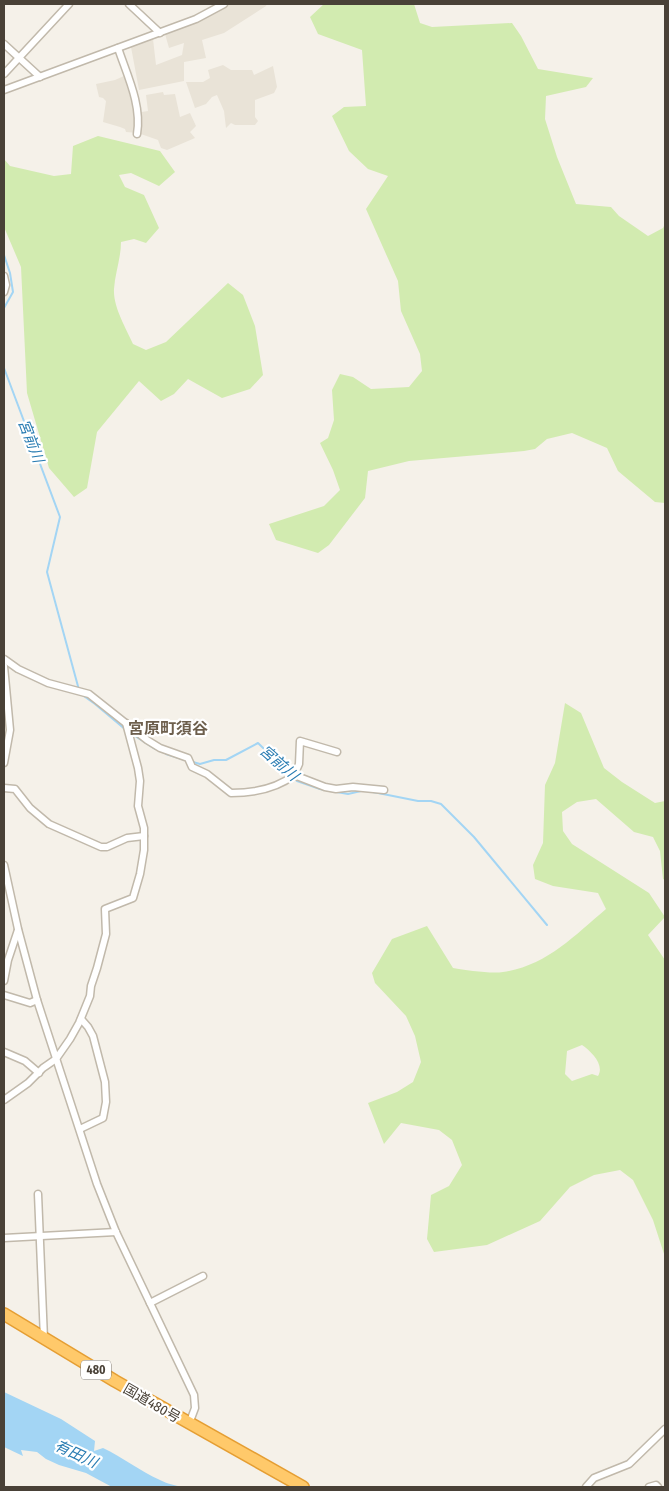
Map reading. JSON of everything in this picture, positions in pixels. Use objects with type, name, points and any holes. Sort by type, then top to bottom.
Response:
[{"type":"highway","name":"国道480号","points":[[4,1314],[189,1424],[303,1487]]},
{"type":"street","points":[[4,74],[69,4]]},
{"type":"street","points":[[129,4],[160,33]]},
{"type":"street","points":[[4,90],[196,20],[224,4]]},
{"type":"street","points":[[4,44],[40,77]]},
{"type":"street","points":[[118,48],[136,100],[139,122],[137,134]]},
{"type":"street","points":[[4,276],[6,285],[4,292]]},
{"type":"street","points":[[4,659],[18,669],[48,683],[89,694],[154,744],[188,758],[192,767],[207,774],[231,793],[263,790],[288,780],[294,775],[299,764],[300,741],[337,752]]},
{"type":"street","points":[[4,666],[10,730],[4,763]]},
{"type":"street","points":[[4,1100],[28,1084],[43,1068],[56,1059],[70,1039],[81,1019],[90,996],[90,986],[106,934],[105,909],[133,898],[140,874],[144,828],[138,806],[140,781],[138,768],[126,723]]},
{"type":"street","points":[[294,775],[324,786],[384,790]]},
{"type":"street","points":[[4,788],[14,789],[30,808],[49,824],[101,847],[107,847],[128,838],[144,836]]},
{"type":"street","points":[[4,865],[18,929],[37,1000],[97,1184],[116,1232],[194,1395],[195,1408],[189,1424]]},
{"type":"street","points":[[4,981],[8,960],[18,929]]},
{"type":"street","points":[[4,996],[30,1003],[37,1000]]},
{"type":"street","points":[[80,1129],[103,1118],[107,1095],[93,1036],[81,1019]]},
{"type":"street","points":[[4,1052],[25,1061],[39,1073]]},
{"type":"street","points":[[38,1194],[44,1339]]},
{"type":"street","points":[[4,1238],[116,1232]]},
{"type":"street","points":[[150,1302],[202,1276]]},
{"type":"street","points":[[586,1487],[594,1478],[629,1464],[665,1430]]},
{"type":"street","points":[[649,1487],[656,1485],[658,1487]]},
{"type":"shaded area","points":[[227,4],[267,4],[224,33],[202,40],[206,58],[184,62],[184,81],[139,90],[131,47],[153,39],[156,65],[182,55],[184,43],[169,48],[165,34],[216,12]]},
{"type":"shaded area","points":[[223,65],[231,70],[252,70],[254,75],[273,66],[277,87],[274,93],[255,100],[255,117],[258,121],[255,125],[235,125],[231,123],[226,128],[224,111],[217,95],[212,97],[206,104],[195,108],[186,82],[203,82],[210,78],[208,70]]},
{"type":"shaded area","points":[[124,76],[135,113],[148,111],[146,95],[163,92],[164,95],[175,94],[180,117],[190,113],[196,126],[190,132],[195,138],[167,150],[161,148],[158,140],[138,133],[126,132],[125,129],[103,122],[106,101],[99,97],[96,84]]},
{"type":"green space","points":[[324,4],[414,4],[420,23],[432,27],[512,23],[538,69],[593,78],[586,87],[546,96],[545,119],[557,157],[576,204],[611,207],[619,216],[648,236],[663,228],[665,224],[665,503],[655,502],[618,471],[607,448],[572,433],[547,439],[535,449],[409,461],[368,471],[365,498],[329,545],[318,553],[276,540],[269,524],[324,506],[340,490],[320,443],[328,438],[334,420],[332,390],[340,374],[353,377],[371,389],[409,387],[422,371],[420,354],[401,311],[398,281],[366,209],[388,176],[368,169],[349,151],[332,116],[344,107],[366,106],[362,50],[318,34],[310,17]]},
{"type":"green space","points":[[98,136],[160,151],[175,172],[159,186],[131,173],[119,175],[125,187],[144,195],[159,228],[146,243],[134,239],[121,242],[114,296],[120,317],[133,344],[146,350],[166,342],[228,283],[243,295],[255,326],[263,375],[250,389],[222,398],[188,379],[174,394],[161,401],[139,381],[97,432],[87,488],[74,497],[49,468],[27,393],[21,267],[4,227],[4,159],[10,166],[54,176],[71,174],[73,146]]},
{"type":"green space","points":[[565,703],[581,713],[604,768],[655,803],[665,801],[665,880],[663,879],[660,851],[653,837],[634,832],[596,799],[577,802],[562,812],[563,831],[572,844],[649,893],[665,917],[648,935],[665,960],[665,1257],[653,1220],[633,1180],[620,1170],[594,1175],[570,1187],[540,1221],[487,1245],[434,1252],[427,1239],[431,1195],[449,1186],[462,1165],[452,1140],[439,1130],[401,1123],[384,1144],[368,1103],[397,1092],[413,1082],[421,1062],[415,1036],[406,1016],[375,983],[372,973],[392,939],[427,926],[453,968],[503,972],[518,969],[546,957],[571,939],[606,909],[598,893],[553,886],[535,879],[533,865],[543,843],[545,785],[555,763]],"holes":[[[582,1045],[596,1059],[600,1072],[598,1076],[592,1074],[572,1081],[565,1074],[567,1051]]]},
{"type":"water","name":"有田川","points":[[4,1392],[61,1419],[95,1441],[94,1451],[103,1448],[165,1482],[182,1487],[112,1487],[86,1473],[46,1459],[37,1452],[21,1450],[23,1456],[4,1447]]},
{"type":"waterway","name":"宮前川","points":[[4,255],[10,273],[13,292],[4,308]]},
{"type":"waterway","name":"宮前川","points":[[4,368],[60,517],[47,572],[79,690]]},
{"type":"waterway","name":"宮前川","points":[[81,694],[126,730]]},
{"type":"waterway","name":"宮前川","points":[[132,734],[155,749]]},
{"type":"waterway","name":"宮前川","points":[[193,762],[200,764],[214,760],[226,760],[258,743],[291,775]]},
{"type":"waterway","name":"宮前川","points":[[166,754],[188,761]]},
{"type":"waterway","name":"宮前川","points":[[294,778],[297,781],[320,789],[348,794],[361,791]]},
{"type":"waterway","name":"宮前川","points":[[368,791],[441,804],[474,837],[547,925]]},
{"type":"district","name":"宮原町須谷","points":[[168,728]]}]
